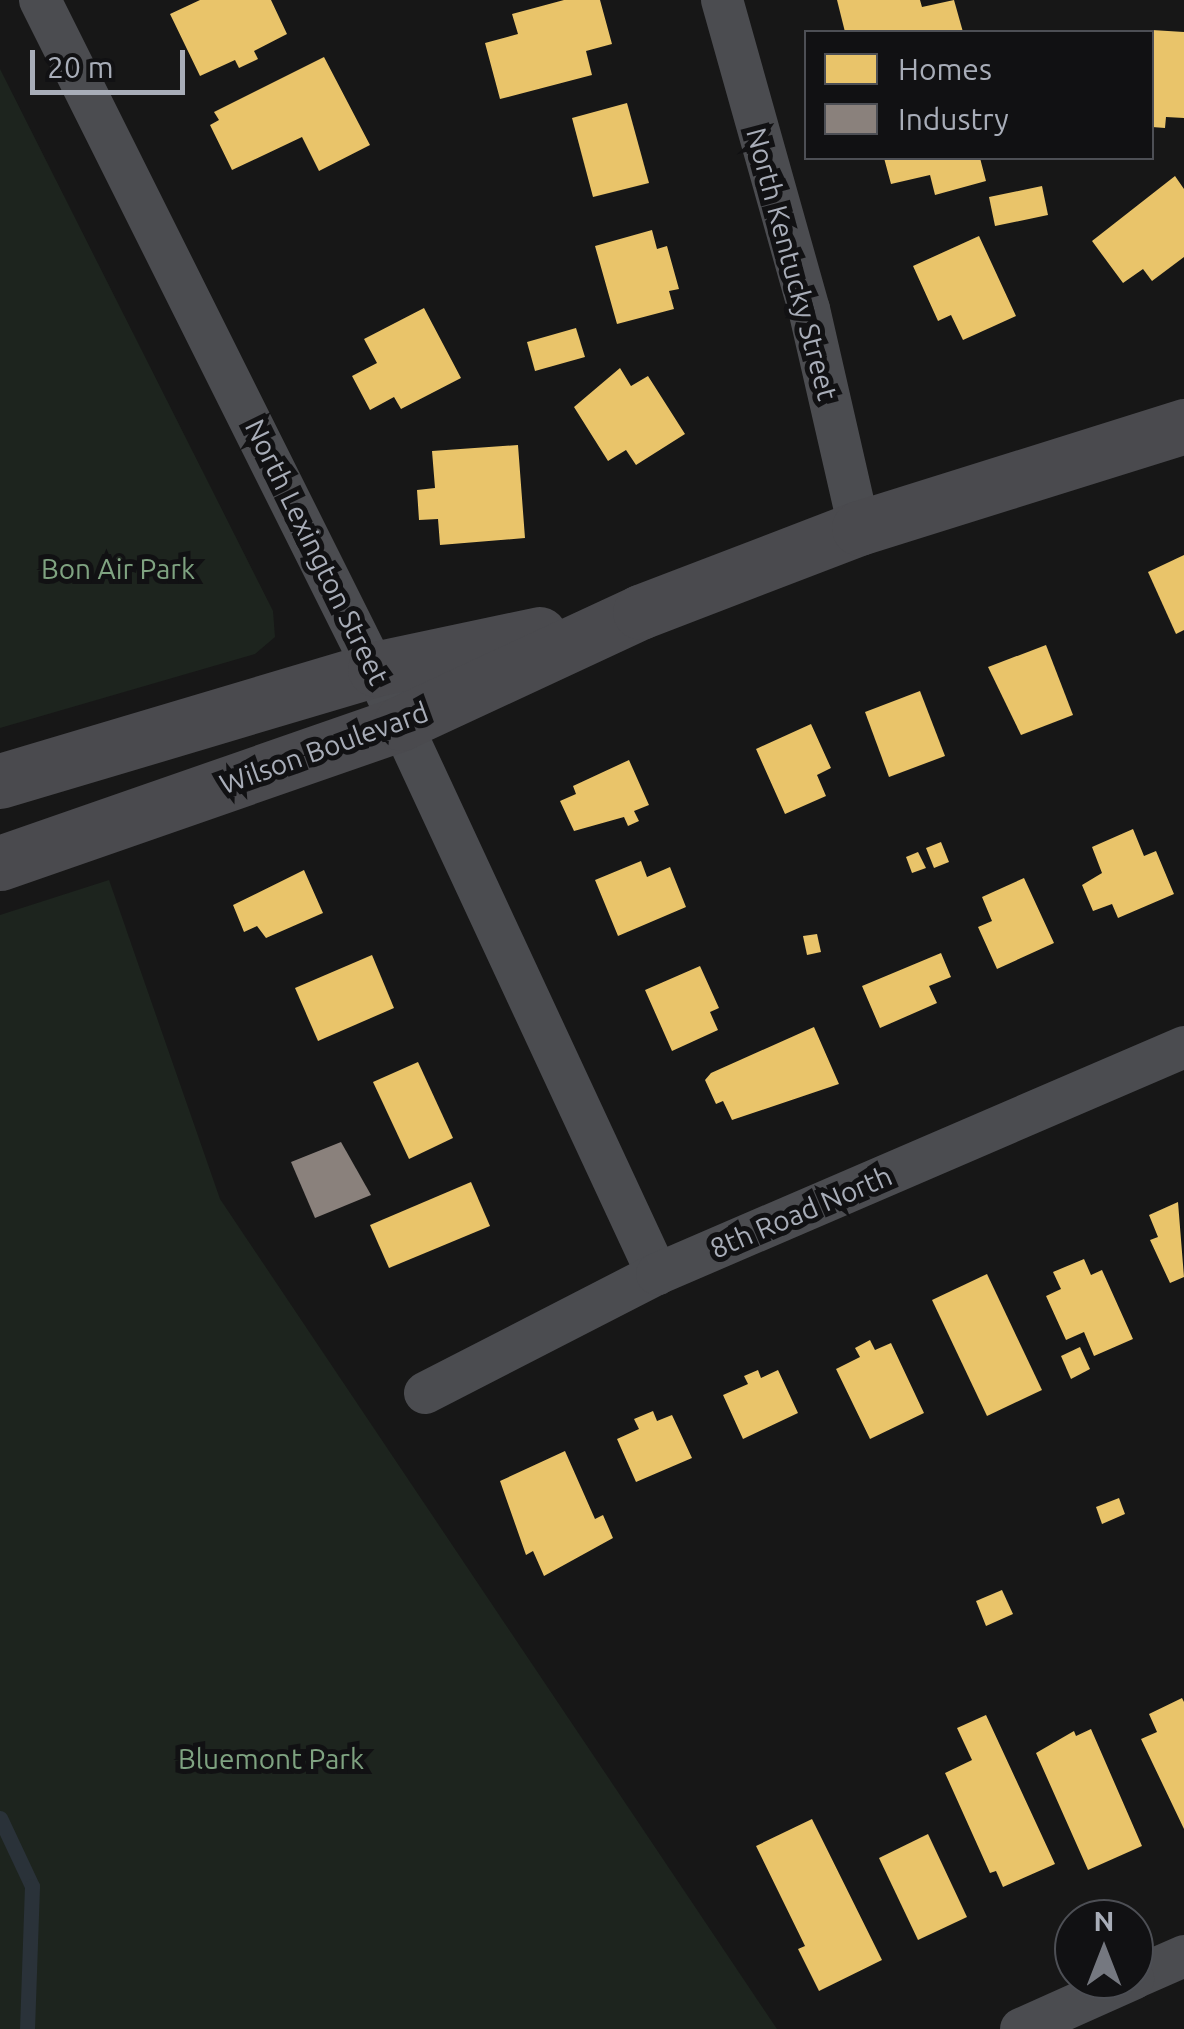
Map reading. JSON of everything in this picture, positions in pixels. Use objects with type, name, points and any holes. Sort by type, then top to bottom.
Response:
[{"type":"main road","name":"Wilson Boulevard","points":[[0,863],[401,722],[640,612],[859,528],[1184,426]]},
{"type":"main road","name":"Wilson Boulevard","points":[[0,781],[375,669],[640,612]]},
{"type":"street","name":"North Lexington Street","points":[[40,0],[401,722],[657,1274]]},
{"type":"street","name":"North Kentucky Street","points":[[722,0],[809,309],[859,528]]},
{"type":"street","name":"8th Road North","points":[[426,1393],[657,1274],[1184,1048]]},
{"type":"street","points":[[1154,1970],[1184,1956]]},
{"type":"street","points":[[1021,2029],[1088,1999]]},
{"type":"green space","name":"Bon Air Park","points":[[0,69],[273,611],[275,637],[255,654],[0,728]]},
{"type":"green space","name":"Bluemont Park","points":[[109,880],[220,1199],[777,2029],[0,2029],[0,915]]},
{"type":"building: Homes","points":[[200,0],[271,0],[287,34],[254,51],[258,59],[239,68],[235,60],[200,76],[170,14]]},
{"type":"building: Homes","points":[[564,0],[600,0],[612,44],[586,51],[592,75],[500,99],[485,43],[518,34],[512,14]]},
{"type":"building: Homes","points":[[837,0],[920,0],[922,7],[954,0],[962,30],[844,30]]},
{"type":"building: Homes","points":[[1154,30],[1184,32],[1184,118],[1166,117],[1165,128],[1154,127]]},
{"type":"building: Homes","points":[[324,57],[370,145],[319,171],[302,137],[232,170],[210,125],[219,120],[214,112]]},
{"type":"building: Homes","points":[[627,103],[649,183],[593,197],[572,118]]},
{"type":"building: Homes","points":[[885,160],[981,160],[986,181],[935,195],[930,175],[891,184]]},
{"type":"building: Homes","points":[[1175,176],[1184,189],[1184,257],[1152,281],[1143,269],[1123,283],[1092,241]]},
{"type":"building: Homes","points":[[1042,186],[1048,215],[995,226],[989,197]]},
{"type":"building: Homes","points":[[652,230],[657,249],[667,246],[679,289],[669,291],[674,309],[617,324],[595,246]]},
{"type":"building: Homes","points":[[979,236],[1016,316],[963,340],[951,315],[938,321],[913,266]]},
{"type":"building: Homes","points":[[424,308],[461,378],[401,409],[394,397],[370,410],[352,376],[377,363],[364,339]]},
{"type":"building: Homes","points":[[576,328],[585,357],[535,371],[527,342]]},
{"type":"building: Homes","points":[[620,368],[631,386],[648,376],[685,434],[636,465],[626,450],[608,461],[574,407]]},
{"type":"building: Homes","points":[[518,445],[525,538],[440,545],[438,519],[419,520],[417,490],[435,488],[432,451]]},
{"type":"building: Homes","points":[[1184,555],[1184,630],[1176,634],[1148,572]]},
{"type":"building: Homes","points":[[1046,645],[1073,715],[1021,735],[988,667]]},
{"type":"building: Homes","points":[[920,691],[945,756],[889,777],[865,712]]},
{"type":"building: Homes","points":[[811,724],[831,768],[817,775],[826,796],[785,814],[756,749]]},
{"type":"building: Homes","points":[[629,760],[649,805],[634,811],[639,821],[628,826],[624,817],[574,831],[560,801],[576,794],[573,786]]},
{"type":"building: Homes","points":[[1133,829],[1144,856],[1156,851],[1174,894],[1118,918],[1112,904],[1093,911],[1082,885],[1102,873],[1092,847]]},
{"type":"building: Homes","points":[[941,842],[949,862],[934,868],[926,848]]},
{"type":"building: Homes","points":[[918,852],[926,868],[912,873],[906,857]]},
{"type":"building: Homes","points":[[641,861],[647,877],[670,867],[686,907],[618,936],[595,880]]},
{"type":"building: Homes","points":[[304,870],[323,913],[266,938],[257,926],[244,932],[233,905]]},
{"type":"building: Homes","points":[[1024,878],[1054,943],[997,969],[978,927],[992,921],[982,897]]},
{"type":"building: Homes","points":[[817,934],[821,952],[807,955],[803,936]]},
{"type":"building: Homes","points":[[941,953],[951,977],[929,986],[937,1003],[880,1028],[862,986]]},
{"type":"building: Homes","points":[[372,955],[394,1008],[318,1041],[295,988]]},
{"type":"building: Homes","points":[[700,966],[719,1008],[710,1012],[718,1030],[672,1051],[645,990]]},
{"type":"building: Homes","points":[[814,1027],[839,1084],[732,1120],[723,1101],[716,1104],[705,1080],[711,1073]]},
{"type":"building: Homes","points":[[418,1062],[453,1138],[409,1159],[373,1082]]},
{"type":"building: Homes","points":[[471,1182],[490,1226],[389,1268],[370,1225]]},
{"type":"building: Homes","points":[[1178,1202],[1184,1277],[1170,1283],[1150,1240],[1158,1237],[1149,1215]]},
{"type":"building: Homes","points":[[1084,1259],[1091,1275],[1102,1270],[1133,1339],[1094,1356],[1084,1332],[1066,1340],[1046,1296],[1061,1289],[1053,1272]]},
{"type":"building: Homes","points":[[987,1274],[1042,1390],[987,1416],[932,1300]]},
{"type":"building: Homes","points":[[870,1340],[875,1350],[891,1343],[924,1413],[870,1439],[836,1369],[860,1357],[855,1348]]},
{"type":"building: Homes","points":[[1080,1347],[1090,1369],[1071,1379],[1061,1356]]},
{"type":"building: Homes","points":[[758,1370],[761,1378],[778,1370],[798,1413],[743,1439],[723,1395],[748,1384],[744,1376]]},
{"type":"building: Homes","points":[[653,1411],[657,1421],[672,1415],[692,1458],[636,1482],[617,1439],[639,1429],[634,1419]]},
{"type":"building: Homes","points":[[565,1451],[595,1519],[603,1515],[613,1538],[544,1576],[533,1551],[526,1555],[500,1481]]},
{"type":"building: Homes","points":[[1119,1498],[1125,1514],[1102,1524],[1096,1507]]},
{"type":"building: Homes","points":[[1002,1590],[1013,1614],[986,1626],[976,1601]]},
{"type":"building: Homes","points":[[1182,1698],[1184,1829],[1141,1739],[1157,1732],[1149,1714]]},
{"type":"building: Homes","points":[[986,1715],[1055,1864],[1003,1887],[996,1871],[990,1873],[945,1773],[972,1760],[957,1728]]},
{"type":"building: Homes","points":[[1091,1729],[1142,1846],[1088,1870],[1036,1753],[1074,1731],[1076,1736]]},
{"type":"building: Homes","points":[[812,1819],[882,1960],[819,1991],[798,1949],[805,1946],[756,1846]]},
{"type":"building: Homes","points":[[928,1834],[967,1917],[918,1940],[879,1858]]},
{"type":"building: Industry","points":[[341,1142],[371,1195],[315,1218],[291,1162]]},
{"type":"waterway","points":[[0,1818],[32,1886],[27,2029]]}]
